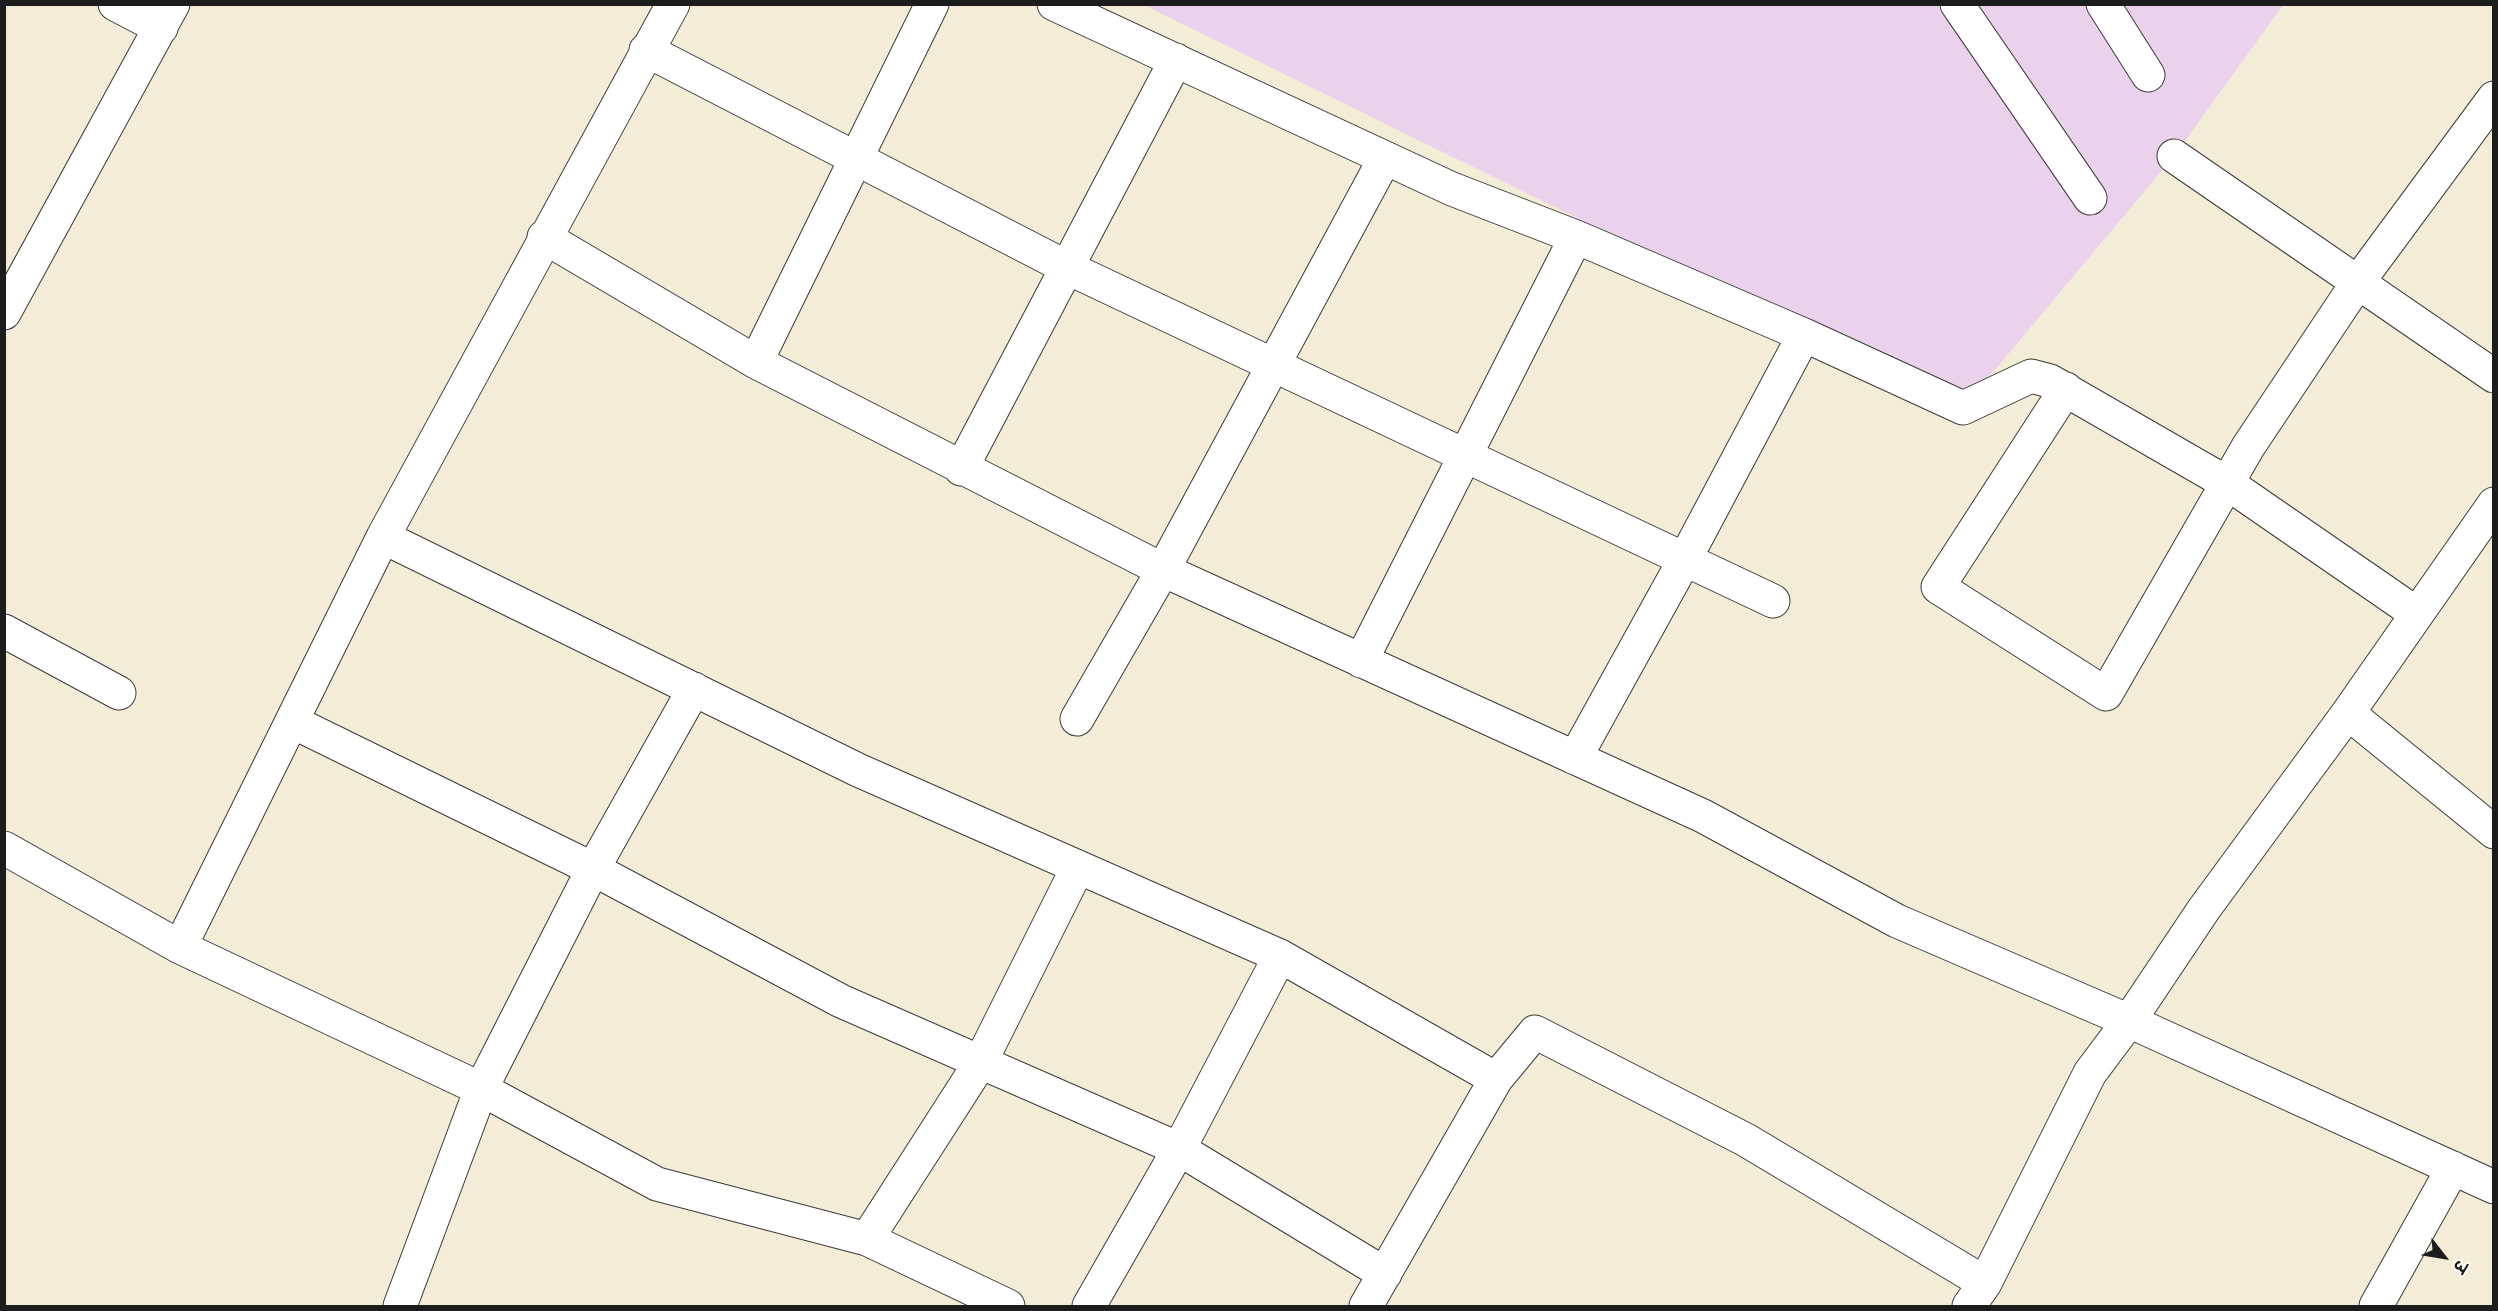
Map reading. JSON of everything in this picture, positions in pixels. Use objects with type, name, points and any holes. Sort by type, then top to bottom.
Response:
[{"type":"street","points":[[4,313],[167,16],[115,4]]},
{"type":"street","points":[[180,947],[383,537],[544,237],[673,4]]},
{"type":"street","points":[[756,362],[932,4]]},
{"type":"street","points":[[1054,4],[1452,189],[1576,237],[1804,335],[1963,408],[2031,376],[2050,381],[2228,483],[2417,614]]},
{"type":"street","points":[[1957,4],[2090,198]]},
{"type":"street","points":[[2103,4],[2148,75]]},
{"type":"street","points":[[646,50],[1068,268],[1773,601]]},
{"type":"street","points":[[961,470],[1176,60]]},
{"type":"street","points":[[2066,389],[1938,587],[2106,694],[2248,447],[2358,282],[2493,98]]},
{"type":"street","points":[[2174,156],[2493,376]]},
{"type":"street","points":[[1077,719],[1163,570],[1385,158]]},
{"type":"street","points":[[544,237],[756,362],[961,470],[1163,570],[1703,816],[1897,921],[2129,1021],[2493,1187]]},
{"type":"street","points":[[1361,660],[1467,457],[1576,237]]},
{"type":"street","points":[[1575,758],[1685,559],[1804,335]]},
{"type":"street","points":[[1366,1306],[1496,1079],[1535,1032],[1746,1140],[1977,1295],[2090,1073],[2129,1021],[2204,909],[2348,713],[2417,614],[2489,520]]},
{"type":"street","points":[[383,537],[858,770],[1280,956],[1496,1079]]},
{"type":"street","points":[[4,631],[119,693]]},
{"type":"street","points":[[400,1306],[481,1089],[593,869],[694,689]]},
{"type":"street","points":[[2348,713],[2493,832]]},
{"type":"street","points":[[293,722],[593,869],[841,1001],[1179,1149],[1385,1274]]},
{"type":"street","points":[[4,848],[180,947],[481,1089],[657,1184],[867,1239],[1008,1306]]},
{"type":"street","points":[[867,1239],[980,1063],[1078,867]]},
{"type":"street","points":[[1089,1306],[1179,1149],[1280,956]]},
{"type":"street","points":[[2376,1306],[2453,1168]]},
{"type":"shaded area","points":[[1144,5],[2283,5],[2174,156],[1963,408]]}]
